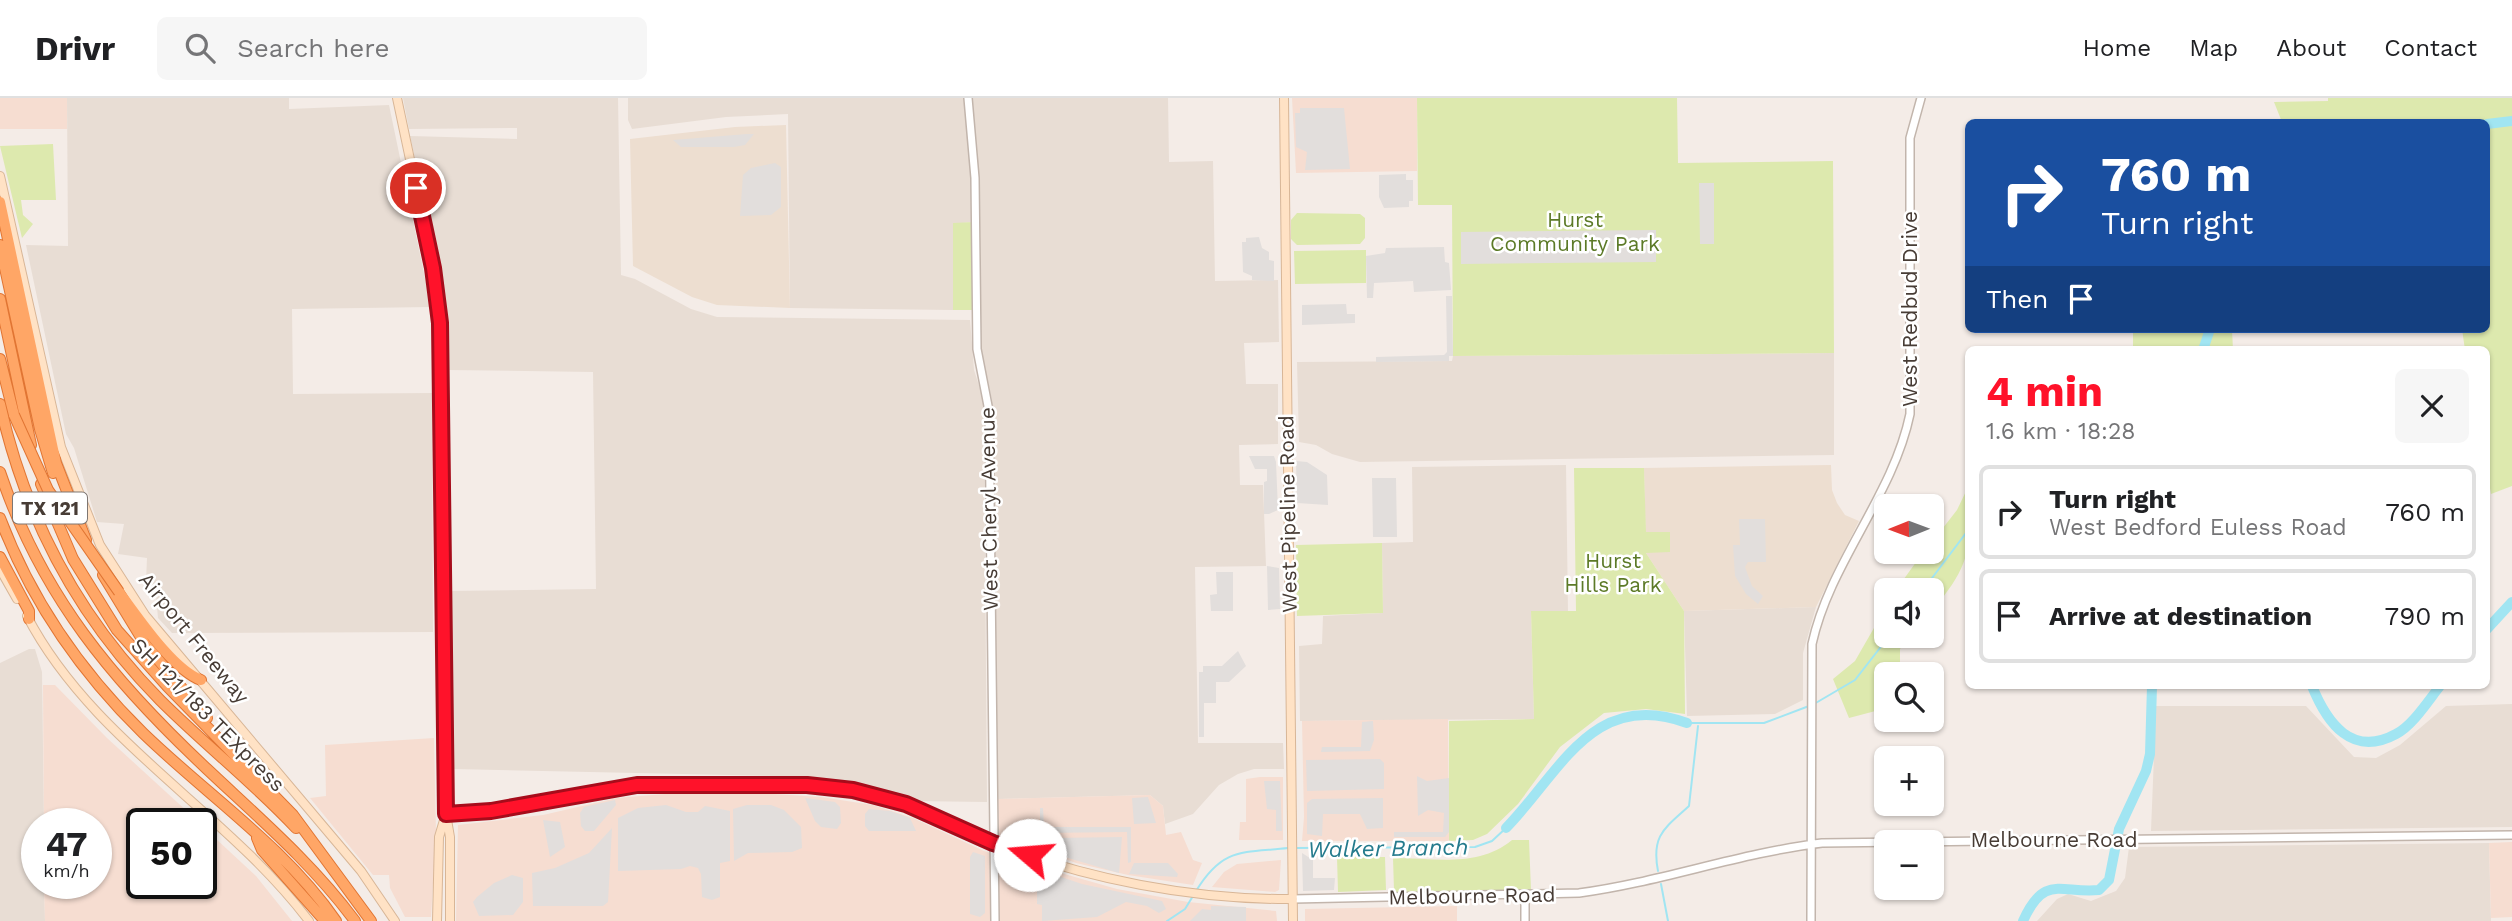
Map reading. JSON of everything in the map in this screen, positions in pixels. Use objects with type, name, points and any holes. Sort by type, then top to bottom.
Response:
[{"type":"highway","points":[[0,202],[43,413],[56,463],[73,511],[122,611],[188,698],[236,748],[238,760]]},
{"type":"highway","points":[[0,245],[51,469],[70,512],[120,592]]},
{"type":"highway","name":"TX 121","points":[[0,299],[41,482],[73,559],[101,607],[134,651],[300,824],[370,921]]},
{"type":"highway","points":[[0,359],[14,415],[48,490],[137,615],[191,676],[201,680]]},
{"type":"highway","name":"SH 121/183 TEXpress","points":[[0,404],[15,461],[34,515],[80,601],[140,678],[288,820],[321,856],[370,921]]},
{"type":"highway","name":"SH 121/183 TEXpress","points":[[0,472],[42,571],[82,635],[124,687],[301,856],[355,921]]},
{"type":"highway","name":"TX 121","points":[[0,518],[44,608],[102,690],[143,733],[254,832],[308,886],[337,921]]},
{"type":"highway","points":[[0,557],[29,611],[29,619]]},
{"type":"highway","points":[[254,832],[262,850],[325,921]]},
{"type":"main road","points":[[397,98],[433,268],[440,323],[446,814],[450,837],[450,921]]},
{"type":"main road","name":"West Pipeline Road","points":[[1281,98],[1293,921]]},
{"type":"main road","name":"Airport Freeway","points":[[0,176],[61,447],[85,513],[115,570],[145,615],[361,871],[396,921]]},
{"type":"main road","points":[[0,569],[29,619],[74,683],[109,723],[235,839],[278,882],[310,921]]},
{"type":"main road","name":"Melbourne Road","points":[[446,814],[491,811],[637,785],[807,785],[853,790],[906,804],[993,843],[1109,878],[1208,894],[1293,899]]},
{"type":"main road","points":[[435,921],[439,911],[439,837],[446,814]]},
{"type":"street","name":"West Cheryl Avenue","points":[[968,98],[975,178],[977,349],[989,411],[995,921]]},
{"type":"street","name":"West Redbud Drive","points":[[1811,921],[1812,644],[1818,621],[1898,456],[1910,414],[1910,138],[1921,98]]},
{"type":"street","name":"Melbourne Road","points":[[1293,899],[1525,896],[1601,890],[1735,857],[1812,844],[2512,835]]},
{"type":"street","points":[[1525,896],[1525,921]]},
{"type":"shaded area","points":[[0,98],[67,98],[67,129],[0,129]]},
{"type":"shaded area","points":[[67,98],[289,98],[289,109],[389,105],[431,307],[292,309],[293,394],[432,393],[433,632],[172,633],[158,618],[156,594],[146,582],[147,558],[118,554],[124,524],[97,522],[74,448],[66,434],[26,245],[68,246]]},
{"type":"shaded area","points":[[403,98],[618,98],[621,275],[635,279],[691,309],[717,317],[970,320],[974,370],[984,401],[987,802],[912,801],[840,783],[778,776],[453,769],[449,591],[596,589],[593,372],[449,370],[447,309],[410,136],[517,139],[517,128],[409,129]]},
{"type":"shaded area","points":[[628,98],[1168,98],[1169,162],[1213,161],[1215,281],[1278,280],[1279,342],[1244,343],[1246,384],[1278,384],[1278,444],[1239,445],[1240,485],[1263,485],[1266,566],[1195,567],[1198,743],[1283,743],[1284,769],[1254,769],[1238,774],[1219,785],[1193,814],[1165,824],[1163,806],[1150,795],[998,799],[992,400],[981,350],[980,221],[953,224],[953,310],[790,308],[788,114],[726,117],[632,129],[628,120]]},
{"type":"shaded area","points":[[1292,98],[1417,98],[1417,171],[1296,173]]},
{"type":"shaded area","points":[[1300,108],[1344,108],[1350,169],[1305,170],[1307,152],[1296,147],[1295,113],[1300,113]]},
{"type":"shaded area","points":[[786,125],[790,308],[717,305],[692,297],[633,266],[630,139],[735,127]]},
{"type":"shaded area","points":[[754,134],[745,145],[734,147],[681,147],[673,140]]},
{"type":"shaded area","points":[[775,163],[781,167],[781,207],[771,215],[740,216],[743,175],[751,168]]},
{"type":"shaded area","points":[[1406,174],[1406,180],[1413,180],[1413,201],[1409,201],[1409,207],[1384,208],[1379,197],[1379,175]]},
{"type":"shaded area","points":[[1699,183],[1714,183],[1714,244],[1700,244]]},
{"type":"shaded area","points":[[1656,230],[1656,262],[1461,264],[1461,232]]},
{"type":"shaded area","points":[[1259,237],[1262,248],[1269,252],[1269,260],[1274,261],[1274,281],[1252,280],[1252,276],[1243,272],[1242,242],[1246,242],[1246,238]]},
{"type":"shaded area","points":[[1444,247],[1445,262],[1449,263],[1451,290],[1414,292],[1413,281],[1374,283],[1373,298],[1367,298],[1366,256],[1385,253],[1386,248]]},
{"type":"shaded area","points":[[1446,296],[1452,296],[1453,356],[1449,356],[1449,361],[1376,362],[1376,357],[1444,355],[1447,352]]},
{"type":"shaded area","points":[[1346,304],[1347,314],[1355,314],[1355,323],[1302,325],[1302,305]]},
{"type":"shaded area","points":[[1834,353],[1834,455],[1360,462],[1332,454],[1316,445],[1299,442],[1297,362],[1452,361],[1453,356]]},
{"type":"shaded area","points":[[1249,456],[1274,456],[1278,510],[1269,514],[1264,514],[1264,482],[1267,481],[1267,469],[1255,469]]},
{"type":"shaded area","points":[[1296,461],[1307,462],[1327,475],[1328,505],[1297,503]]},
{"type":"shaded area","points":[[1566,465],[1568,612],[1531,612],[1534,719],[1300,721],[1299,646],[1322,644],[1323,616],[1383,613],[1382,543],[1413,542],[1412,467]]},
{"type":"shaded area","points":[[1831,465],[1832,490],[1837,503],[1845,515],[1859,521],[1816,607],[1684,611],[1646,553],[1644,468]]},
{"type":"shaded area","points":[[1372,478],[1396,478],[1397,537],[1373,537]]},
{"type":"shaded area","points":[[1739,519],[1765,519],[1766,562],[1748,562],[1745,567],[1752,586],[1763,596],[1758,604],[1746,594],[1735,576],[1733,545],[1740,545]]},
{"type":"shaded area","points":[[1267,566],[1279,568],[1280,609],[1268,610]]},
{"type":"shaded area","points":[[1216,572],[1233,572],[1233,611],[1211,611],[1210,595],[1217,594]]},
{"type":"shaded area","points":[[1816,607],[1803,653],[1803,700],[1775,714],[1687,716],[1684,611]]},
{"type":"shaded area","points":[[29,649],[35,649],[42,672],[44,808],[21,808],[21,899],[44,899],[45,921],[0,921],[0,663]]},
{"type":"shaded area","points":[[1238,651],[1246,666],[1229,682],[1216,682],[1216,703],[1204,703],[1204,737],[1199,737],[1199,672],[1203,672],[1203,666],[1222,666]]},
{"type":"shaded area","points":[[43,685],[55,685],[107,738],[184,808],[126,808],[126,899],[217,899],[217,840],[256,876],[292,921],[45,921],[44,899],[112,899],[112,808],[44,808]]},
{"type":"shaded area","points":[[2512,704],[2512,827],[2151,831],[2156,706],[2306,706],[2354,757],[2376,758],[2400,745],[2446,706]]},
{"type":"shaded area","points":[[1448,719],[1449,841],[1302,841],[1302,721]]},
{"type":"shaded area","points":[[1373,721],[1374,740],[1370,751],[1321,752],[1322,747],[1361,747],[1362,722]]},
{"type":"shaded area","points":[[434,738],[436,833],[431,917],[405,917],[390,888],[389,875],[373,875],[310,798],[326,796],[325,745]]},
{"type":"shaded area","points":[[1380,759],[1384,763],[1384,789],[1307,791],[1306,760]]},
{"type":"shaded area","points":[[1417,776],[1427,781],[1449,778],[1449,832],[1445,837],[1394,837],[1394,832],[1443,832],[1444,813],[1428,810],[1418,816]]},
{"type":"shaded area","points":[[1283,777],[1283,840],[1239,840],[1240,822],[1246,822],[1246,779]]},
{"type":"shaded area","points":[[1264,781],[1280,781],[1282,831],[1276,831],[1276,810],[1267,809]]},
{"type":"shaded area","points":[[760,793],[821,797],[873,805],[913,818],[984,851],[1117,889],[1188,902],[1276,911],[1277,921],[456,921],[458,825],[543,815],[617,798],[665,794]]},
{"type":"shaded area","points":[[1150,795],[1163,806],[1166,835],[1181,832],[1193,860],[1202,863],[1193,885],[1128,875],[1076,863],[999,835],[998,799]]},
{"type":"shaded area","points":[[1148,797],[1156,823],[1134,824],[1132,798]]},
{"type":"shaded area","points":[[805,798],[835,802],[840,807],[841,823],[837,829],[821,827],[815,821]]},
{"type":"shaded area","points":[[1383,798],[1383,828],[1367,829],[1360,814],[1323,814],[1322,836],[1307,834],[1307,803],[1312,799]]},
{"type":"shaded area","points":[[615,800],[616,805],[594,831],[585,831],[581,826],[580,813],[584,807]]},
{"type":"shaded area","points":[[666,805],[686,812],[698,812],[705,806],[730,811],[730,861],[720,863],[720,897],[712,900],[702,897],[701,874],[698,868],[690,866],[681,869],[618,871],[618,818],[638,808]]},
{"type":"shaded area","points":[[747,805],[771,805],[784,810],[801,827],[802,848],[792,852],[748,853],[734,861],[733,809]]},
{"type":"shaded area","points":[[1040,808],[1043,808],[1044,827],[1131,827],[1131,862],[1128,863],[1127,832],[1040,833]]},
{"type":"shaded area","points":[[869,809],[890,811],[910,818],[916,831],[869,831],[865,826],[865,814]]},
{"type":"shaded area","points":[[543,820],[560,822],[565,847],[550,857]]},
{"type":"shaded area","points":[[612,828],[608,902],[603,906],[533,906],[532,873],[555,868],[589,853]]},
{"type":"shaded area","points":[[1122,837],[1119,873],[1041,850],[1042,846],[1053,843],[1053,838]]},
{"type":"shaded area","points":[[2512,842],[2512,917],[2491,918],[2489,843]]},
{"type":"shaded area","points":[[2489,843],[2491,921],[2037,921],[2057,899],[2068,894],[2091,901],[2116,891],[2125,878],[2129,847]]},
{"type":"shaded area","points":[[973,852],[985,856],[985,913],[980,917],[970,914],[970,857]]},
{"type":"shaded area","points":[[1302,853],[1313,860],[1313,878],[1335,878],[1334,890],[1303,891]]},
{"type":"shaded area","points":[[1002,857],[1082,884],[1162,901],[1166,909],[1159,913],[1147,906],[1126,902],[1097,917],[1042,921],[1042,905],[1037,904],[1037,877],[1002,877]]},
{"type":"shaded area","points":[[1281,860],[1279,890],[1275,892],[1212,887],[1224,872],[1237,864]]},
{"type":"shaded area","points":[[1134,863],[1168,863],[1178,874],[1177,877],[1129,874]]},
{"type":"shaded area","points":[[512,875],[523,878],[523,902],[513,915],[479,916],[473,902],[477,897],[494,883]]},
{"type":"shaded area","points":[[1211,906],[1246,907],[1246,921],[1190,921],[1202,909],[1211,910]]},
{"type":"shaded area","points":[[1457,906],[1457,921],[1305,921],[1305,909]]},
{"type":"green space","name":"Hurst Community Park","points":[[1417,98],[1677,98],[1678,163],[1833,161],[1834,353],[1453,356],[1452,205],[1418,205]]},
{"type":"green space","points":[[2328,98],[2512,98],[2512,486],[2491,494],[2490,346],[2464,346],[2463,333],[2490,333],[2490,119],[2281,119],[2274,102],[2328,101]]},
{"type":"green space","points":[[53,144],[56,200],[21,200],[23,215],[33,224],[22,238],[0,146]]},
{"type":"green space","points":[[1297,213],[1360,214],[1365,218],[1365,238],[1360,244],[1297,245],[1291,239],[1291,220]]},
{"type":"green space","points":[[973,222],[973,310],[953,310],[953,223]]},
{"type":"green space","points":[[1366,250],[1366,283],[1295,284],[1294,251]]},
{"type":"green space","points":[[2133,333],[2232,333],[2233,346],[2133,346]]},
{"type":"green space","name":"Hurst Hills Park","points":[[1574,468],[1644,468],[1646,532],[1670,532],[1670,552],[1646,553],[1684,611],[1685,714],[1646,709],[1604,713],[1560,747],[1518,804],[1487,834],[1473,840],[1449,841],[1449,721],[1534,719],[1531,611],[1576,611]]},
{"type":"green space","points":[[1965,493],[1965,558],[1944,596],[1944,578],[1905,578],[1915,564],[1944,564],[1944,527],[1957,510]]},
{"type":"green space","points":[[1382,543],[1383,613],[1297,616],[1296,545]]},
{"type":"green space","points":[[1874,628],[1874,648],[1901,648],[1900,662],[1874,662],[1874,711],[1849,718],[1833,679],[1855,661]]},
{"type":"green space","points":[[1512,840],[1529,840],[1531,890],[1397,893],[1394,890],[1393,858],[1470,858],[1499,849]]},
{"type":"green space","points":[[1337,857],[1385,857],[1386,890],[1338,892]]},
{"type":"waterway","name":"Walker Branch","points":[[2490,124],[2512,121]]},
{"type":"waterway","name":"Walker Branch","points":[[2204,346],[2209,333]]},
{"type":"waterway","name":"Walker Branch","points":[[1932,578],[1965,534]]},
{"type":"waterway","points":[[2490,626],[2512,602]]},
{"type":"waterway","name":"Walker Branch","points":[[1814,704],[1855,680],[1880,648]]},
{"type":"waterway","points":[[2023,921],[2031,906],[2047,891],[2099,890],[2109,880],[2119,829],[2146,771],[2150,754],[2152,689]]},
{"type":"waterway","points":[[2313,689],[2334,724],[2343,733],[2366,742],[2380,740],[2402,730],[2438,689]]},
{"type":"waterway","name":"Walker Branch","points":[[1687,723],[1764,723],[1809,706]]},
{"type":"waterway","name":"Walker Branch","points":[[1506,828],[1562,761],[1603,726],[1627,717],[1654,715],[1687,723]]},
{"type":"waterway","points":[[1658,871],[1658,840],[1667,827],[1689,806],[1698,726]]},
{"type":"waterway","name":"Walker Branch","points":[[1294,848],[1475,847],[1492,841],[1506,828]]},
{"type":"waterway","name":"Walker Branch","points":[[1196,891],[1215,866],[1225,859],[1246,852],[1288,848]]},
{"type":"waterway","points":[[1661,884],[1668,921]]},
{"type":"waterway","name":"Walker Branch","points":[[1167,921],[1185,909],[1193,896]]},
{"type":"route","points":[[416,188],[433,268],[440,323],[446,814],[491,811],[652,783],[807,785],[853,790],[906,804],[993,843],[1030,855]]}]
